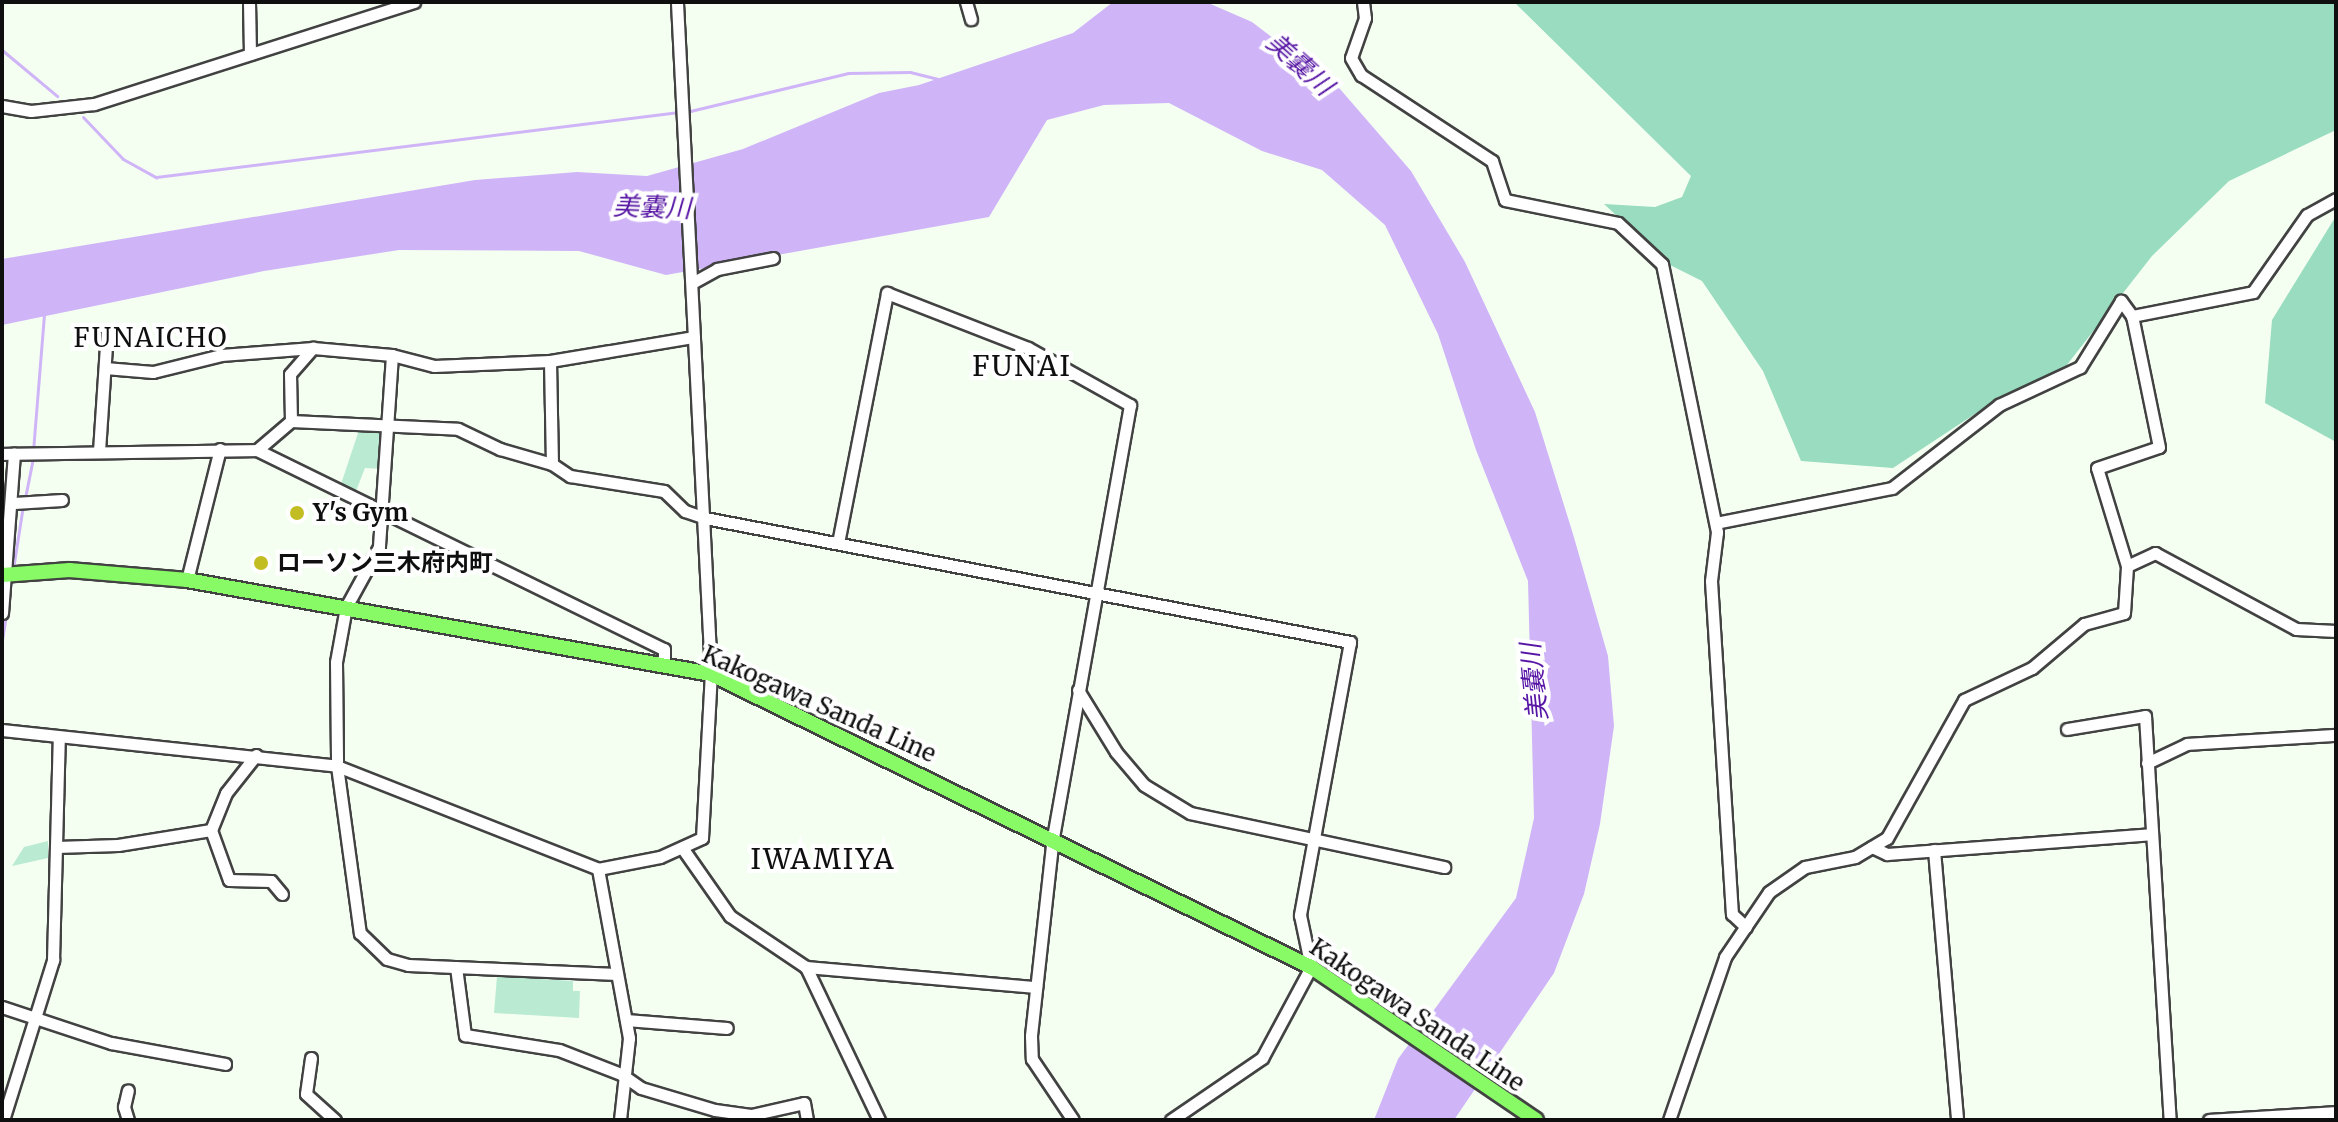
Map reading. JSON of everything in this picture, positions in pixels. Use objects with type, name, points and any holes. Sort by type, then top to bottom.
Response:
[{"type":"main road","name":"Kakogawa Sanda Line","points":[[4,574],[70,570],[187,580],[664,663],[711,674],[1053,836],[1311,967],[1399,1030],[1536,1120]]},
{"type":"street","points":[[249,2],[250,54]]},
{"type":"street","points":[[2,106],[31,111],[94,104],[414,2]]},
{"type":"street","points":[[2,730],[337,766],[598,869],[683,849],[702,838],[711,674],[677,2]]},
{"type":"street","points":[[966,2],[971,19]]},
{"type":"street","points":[[1363,2],[1365,18],[1351,58],[1361,75],[1492,161],[1505,200],[1618,223],[1656,254],[1662,264],[1716,523],[1711,581],[1732,914],[1746,927]]},
{"type":"street","points":[[2132,316],[2253,292],[2307,215],[2336,199]]},
{"type":"street","points":[[692,283],[717,269],[773,258]]},
{"type":"street","points":[[838,543],[887,293],[1028,348],[1130,405],[1053,836],[1036,987],[1032,1059],[1073,1120]]},
{"type":"street","points":[[1669,1120],[1725,957],[1781,880],[1805,867],[1855,857],[1887,838],[1964,700],[2032,668],[2084,624],[2124,613],[2127,566],[2097,468],[2159,447],[2132,316],[2121,301],[2080,367],[1999,405],[1892,488],[1716,523]]},
{"type":"street","points":[[99,451],[107,331]]},
{"type":"street","points":[[105,368],[153,372],[221,355],[313,348],[392,355],[434,366],[550,361],[694,337]]},
{"type":"street","points":[[291,421],[290,374],[313,348]]},
{"type":"street","points":[[392,355],[385,511],[379,547],[346,607],[336,662],[337,766],[360,933],[387,959],[456,967],[617,974]]},
{"type":"street","points":[[550,361],[552,464]]},
{"type":"street","points":[[257,450],[291,421],[458,429],[500,449],[552,464],[570,476],[664,491],[685,511],[705,518],[1096,590],[1350,642],[1300,915],[1311,967],[1262,1058],[1171,1120]]},
{"type":"street","points":[[187,580],[220,449]]},
{"type":"street","points":[[2,613],[14,503],[8,454],[257,450],[664,649],[664,663]]},
{"type":"street","points":[[14,503],[62,500]]},
{"type":"street","points":[[2127,566],[2155,553],[2296,629],[2336,631]]},
{"type":"street","points":[[1078,690],[1116,752],[1144,785],[1209,821],[1444,867]]},
{"type":"street","points":[[2067,729],[2145,716],[2170,1120]]},
{"type":"street","points":[[2147,763],[2187,744],[2336,735]]},
{"type":"street","points":[[3,1120],[53,960],[59,737]]},
{"type":"street","points":[[256,755],[226,793],[211,830],[229,880],[271,881],[282,894]]},
{"type":"street","points":[[56,847],[118,845],[211,830]]},
{"type":"street","points":[[1872,847],[1887,854],[2150,834]]},
{"type":"street","points":[[683,849],[730,916],[806,967],[1036,987]]},
{"type":"street","points":[[1934,850],[1957,1120]]},
{"type":"street","points":[[598,869],[626,1020],[628,1081],[620,1120]]},
{"type":"street","points":[[456,967],[465,1035],[559,1050],[621,1074],[628,1081],[727,1112],[751,1115],[804,1103],[807,1120]]},
{"type":"street","points":[[806,967],[879,1120]]},
{"type":"street","points":[[2,1007],[111,1043],[225,1064]]},
{"type":"street","points":[[626,1020],[689,1029],[727,1028]]},
{"type":"street","points":[[311,1058],[306,1094],[335,1120]]},
{"type":"street","points":[[128,1090],[128,1120]]},
{"type":"street","points":[[2209,1120],[2336,1112]]},
{"type":"green space","points":[[1514,2],[2336,2],[2336,130],[2229,181],[2152,256],[2066,366],[1999,398],[1893,468],[1801,461],[1763,371],[1702,281],[1670,265],[1604,204],[1655,207],[1682,197],[1691,176]]},
{"type":"green space","points":[[2336,216],[2336,442],[2265,403],[2272,320]]},
{"type":"green space","points":[[359,430],[384,433],[382,469],[365,468],[356,491],[341,484]]},
{"type":"green space","points":[[48,841],[48,858],[12,866],[24,847]]},
{"type":"green space","points":[[497,976],[573,981],[573,991],[580,991],[579,1018],[494,1013]]},
{"type":"water","name":"美嚢川","points":[[1113,2],[1206,2],[1252,22],[1340,89],[1411,171],[1465,262],[1535,412],[1573,534],[1608,656],[1614,726],[1600,824],[1584,894],[1554,973],[1454,1120],[1374,1120],[1398,1059],[1516,898],[1534,818],[1528,581],[1476,450],[1438,334],[1385,225],[1322,170],[1262,151],[1169,103],[1104,105],[1047,120],[989,217],[666,275],[579,251],[399,250],[264,271],[2,325],[2,259],[475,180],[577,172],[647,176],[743,149],[879,93],[919,85],[1073,33]]},
{"type":"waterway","points":[[2,50],[57,96]]},
{"type":"waterway","points":[[686,112],[848,73],[910,72],[941,80]]},
{"type":"waterway","points":[[83,117],[123,159],[156,177],[679,112]]},
{"type":"waterway","points":[[33,451],[44,315]]},
{"type":"waterway","points":[[25,498],[33,458]]},
{"type":"waterway","points":[[13,569],[23,505]]},
{"type":"waterway","points":[[8,600],[11,580]]},
{"type":"waterway","points":[[2,640],[6,616]]},
{"type":"waterway","points":[[2,885],[2,896]]},
{"type":"place","name":"Y's Gym","points":[[297,513]]},
{"type":"place","name":"ローソン三木府内町","points":[[261,563]]},
{"type":"district","name":"FUNAICHO","points":[[151,338]]},
{"type":"district","name":"FUNAI","points":[[1022,366]]},
{"type":"district","name":"IWAMIYA","points":[[823,859]]}]
